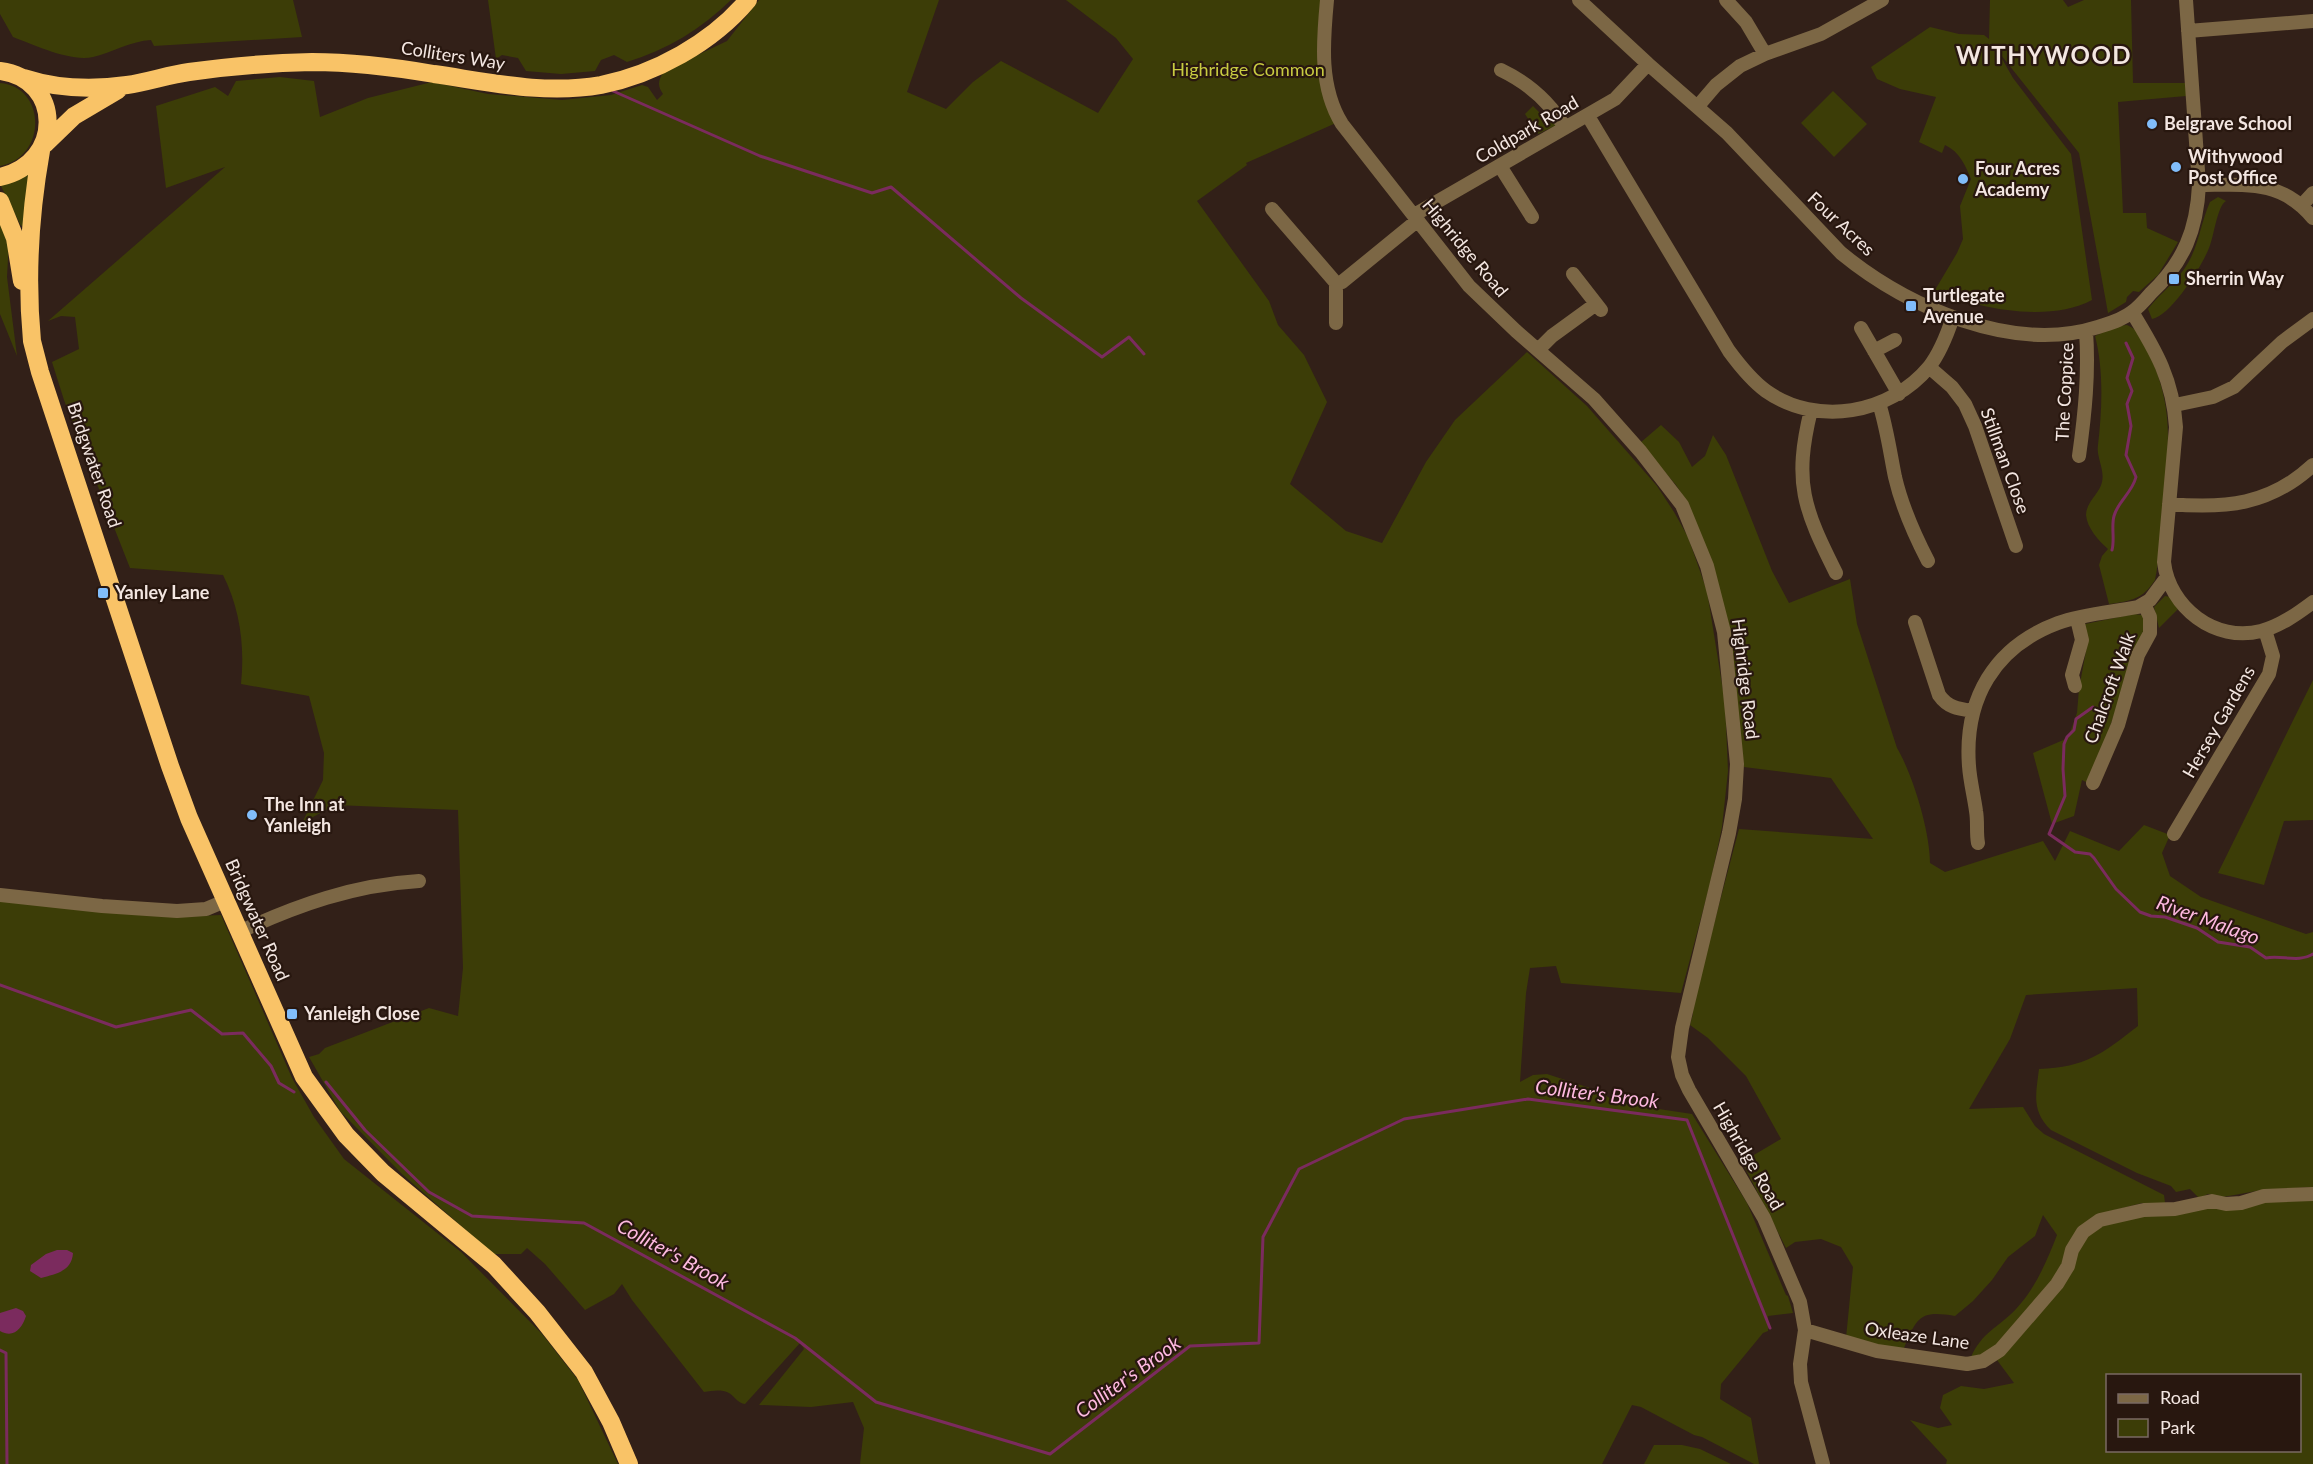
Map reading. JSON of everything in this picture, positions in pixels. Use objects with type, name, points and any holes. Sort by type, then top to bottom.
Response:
[{"type":"highway","name":"Colliters Way","points":[[128,85],[214,68],[311,62],[394,68],[541,89],[598,85],[632,76],[670,60],[707,38],[748,0]]},
{"type":"highway","points":[[10,72],[68,88],[128,85]]},
{"type":"highway","name":"Bridgwater Road","points":[[10,72],[35,89],[45,107],[48,124],[32,218],[31,327]]},
{"type":"highway","points":[[0,177],[24,168],[66,122],[84,109],[128,85]]},
{"type":"highway","name":"Bridgwater Road","points":[[0,201],[15,238],[40,372],[116,598],[163,749],[189,818],[304,1077],[346,1135],[383,1173],[494,1265],[537,1311],[584,1372],[611,1422],[629,1464]]},
{"type":"street","name":"Highridge Road","points":[[1327,0],[1325,69],[1335,113],[1470,286],[1508,324],[1594,399],[1669,486],[1682,505],[1707,566],[1724,632],[1737,764],[1736,788],[1714,903],[1687,1002],[1678,1057],[1682,1075],[1689,1090],[1764,1218],[1800,1302],[1805,1330],[1800,1364],[1801,1382],[1823,1464]]},
{"type":"street","name":"Four Acres","points":[[1579,0],[1727,133],[1848,260],[1892,289],[1953,317],[2002,330],[2033,334],[2065,334],[2085,331],[2121,319],[2132,312],[2169,275],[2183,253],[2198,211],[2199,184],[2186,0]]},
{"type":"street","points":[[1726,0],[1746,22],[1765,54]]},
{"type":"street","points":[[1698,106],[1727,75],[1765,54],[1821,34],[1865,5],[1882,0]]},
{"type":"street","points":[[2188,31],[2313,21]]},
{"type":"street","name":"Coldpark Road","points":[[1336,283],[1341,282],[1416,218],[1615,99],[1648,64]]},
{"type":"street","points":[[1501,70],[1515,76],[1539,94],[1565,128]]},
{"type":"street","points":[[1588,116],[1741,368],[1768,392],[1810,410],[1845,412],[1879,403],[1912,385],[1929,367],[1946,338],[1953,317]]},
{"type":"street","points":[[1500,166],[1532,217]]},
{"type":"street","points":[[2199,184],[2262,186],[2284,194],[2302,205],[2313,218]]},
{"type":"street","points":[[2302,205],[2313,193]]},
{"type":"street","points":[[1272,209],[1336,283],[1336,323]]},
{"type":"street","points":[[1539,349],[1552,336],[1599,307],[1574,274]]},
{"type":"street","points":[[2132,312],[2166,373],[2175,405],[2176,427],[2164,562],[2167,577],[2181,604],[2202,622],[2233,633],[2252,633],[2283,622],[2313,602]]},
{"type":"street","points":[[2175,405],[2213,397],[2234,387],[2282,342],[2313,320]]},
{"type":"street","points":[[1861,328],[1899,394]]},
{"type":"street","name":"The Coppice","points":[[2079,456],[2088,366],[2085,331]]},
{"type":"street","points":[[1874,351],[1895,340]]},
{"type":"street","name":"Stillman Close","points":[[1929,367],[1952,387],[1965,404],[1975,426],[2016,546]]},
{"type":"street","points":[[1879,403],[1890,440],[1895,477],[1909,538],[1928,561]]},
{"type":"street","points":[[1810,410],[1801,462],[1804,497],[1814,529],[1836,573]]},
{"type":"street","points":[[2169,504],[2212,507],[2244,503],[2282,488],[2313,465]]},
{"type":"street","points":[[1978,843],[1969,765],[1973,711],[1989,674],[2008,652],[2021,642],[2055,624],[2138,607],[2157,592],[2167,577]]},
{"type":"street","name":"Chalcroft Walk","points":[[2093,783],[2118,725],[2139,655],[2150,633],[2150,617],[2144,604]]},
{"type":"street","points":[[2075,687],[2072,675],[2082,640],[2077,619]]},
{"type":"street","points":[[1915,622],[1943,701],[1954,707],[1973,711]]},
{"type":"street","name":"Hersey Gardens","points":[[2180,832],[2269,674],[2272,656],[2265,630]]},
{"type":"street","points":[[239,932],[306,903],[385,883],[419,881]]},
{"type":"street","points":[[0,895],[102,906],[177,910],[206,909],[225,901]]},
{"type":"street","name":"Oxleaze Lane","points":[[1805,1330],[1877,1351],[1967,1364],[1983,1361],[2000,1350],[2057,1284],[2083,1232],[2100,1220],[2144,1210],[2175,1209],[2212,1201],[2226,1204],[2241,1203],[2264,1196],[2313,1194]]},
{"type":"green space","points":[[0,0],[293,0],[302,37],[154,46],[151,40],[136,42],[93,57],[74,57],[13,37],[0,14]]},
{"type":"green space","points":[[488,0],[731,0],[708,20],[670,45],[627,62],[614,55],[601,60],[595,71],[561,74],[526,71],[518,58],[502,55],[496,59]]},
{"type":"green space","name":"Highridge Common","points":[[759,0],[939,0],[907,92],[946,109],[973,82],[1001,61],[1098,113],[1133,59],[1116,38],[1066,0],[1322,0],[1336,123],[1246,163],[1247,165],[1197,201],[1269,301],[1278,325],[1304,355],[1327,402],[1290,484],[1346,531],[1382,543],[1426,462],[1455,420],[1527,352],[1587,406],[1657,486],[1688,537],[1707,591],[1725,703],[1728,771],[1722,827],[1710,884],[1681,993],[1561,983],[1556,966],[1530,968],[1526,993],[1520,1082],[1533,1075],[1547,1074],[1593,1089],[1619,1103],[1692,1114],[1747,1203],[1788,1296],[1793,1313],[1768,1316],[1768,1331],[1763,1333],[1721,1384],[1720,1399],[1751,1418],[1759,1464],[1754,1464],[1641,1407],[1632,1405],[1602,1464],[860,1464],[864,1428],[853,1402],[811,1407],[759,1405],[804,1349],[800,1343],[745,1404],[726,1392],[704,1392],[622,1284],[614,1294],[585,1310],[545,1264],[527,1248],[521,1254],[493,1254],[402,1174],[340,1111],[309,1057],[319,1054],[325,1048],[429,1008],[458,1016],[463,968],[458,810],[335,805],[302,823],[323,780],[324,753],[309,696],[241,684],[240,628],[234,601],[223,575],[130,568],[64,400],[52,362],[79,349],[75,317],[61,316],[48,321],[225,167],[166,188],[156,106],[215,87],[228,96],[236,81],[280,77],[314,81],[320,117],[368,98],[432,82],[488,94],[562,100],[611,95],[642,85],[648,87],[657,100],[663,94],[659,83],[664,71],[727,41]]},
{"type":"green space","points":[[1990,0],[2063,0],[2068,7],[2084,0],[2131,0],[2133,83],[2186,83],[2186,96],[2118,102],[2123,213],[2146,213],[2147,228],[2178,242],[2158,275],[2139,292],[2133,291],[2127,297],[2126,302],[2108,313],[2079,153],[1997,50],[2013,78],[2071,154],[2092,300],[2075,307],[2055,311],[2013,311],[1971,303],[1935,290],[1963,239],[1960,206],[1971,179],[1955,151],[1945,145],[1942,153],[1919,142],[1936,97],[1900,89],[1877,79],[1871,67],[1930,27],[1959,34],[1984,35],[1989,39]]},
{"type":"green space","points":[[0,83],[15,87],[26,96],[33,109],[35,123],[33,137],[26,150],[15,160],[0,166]]},
{"type":"green space","points":[[1833,91],[1867,124],[1834,157],[1801,123]]},
{"type":"green space","points":[[1533,106],[1540,113],[1546,109],[1557,125],[1538,134],[1525,114]]},
{"type":"green space","points":[[29,172],[25,225],[21,226],[0,184]]},
{"type":"green space","points":[[2218,197],[2226,201],[2220,209],[2205,256],[2177,300],[2160,316],[2152,319],[2148,309],[2188,263],[2210,202]]},
{"type":"green space","points":[[0,214],[9,241],[7,277],[17,356],[0,314]]},
{"type":"green space","points":[[2127,325],[2141,336],[2158,374],[2167,413],[2168,449],[2155,580],[2136,598],[2109,604],[2099,565],[2108,549],[2091,529],[2086,515],[2088,506],[2101,486],[2103,477],[2098,450],[2101,376],[2095,336],[2117,326]]},
{"type":"green space","points":[[1661,425],[1679,442],[1692,467],[1705,456],[1713,435],[1726,455],[1772,571],[1789,603],[1850,579],[1857,624],[1897,748],[1920,804],[1930,863],[1945,872],[2043,841],[2055,861],[2070,831],[2119,851],[2144,825],[2170,835],[2162,853],[2170,876],[2201,897],[2306,934],[2313,932],[2313,1187],[2262,1190],[2223,1197],[2208,1194],[2199,1198],[2190,1189],[2176,1192],[2171,1186],[2137,1173],[2051,1130],[2040,1116],[2036,1102],[2039,1069],[2069,1065],[2093,1057],[2138,1026],[2137,988],[2026,995],[2010,1039],[1969,1109],[2023,1107],[2035,1126],[2044,1134],[2164,1195],[2165,1203],[2142,1203],[2096,1215],[2053,1282],[1997,1346],[1981,1357],[1971,1357],[1985,1336],[2023,1301],[2035,1284],[2049,1255],[2057,1235],[2043,1215],[2035,1236],[2008,1257],[1973,1301],[1955,1316],[1934,1314],[1921,1318],[1904,1348],[1879,1347],[1846,1338],[1853,1267],[1841,1247],[1821,1239],[1795,1242],[1786,1248],[1742,1162],[1781,1139],[1746,1076],[1708,1038],[1690,1025],[1692,1007],[1739,829],[1873,839],[1831,778],[1744,767],[1735,685],[1689,505],[1676,485],[1640,443]]},
{"type":"green space","points":[[2165,596],[2170,597],[2178,609],[2159,628],[2154,607]]},
{"type":"green space","points":[[2134,614],[2142,615],[2147,620],[2090,784],[2082,780],[2074,816],[2052,824],[2033,753],[2068,738],[2077,713],[2088,640],[2085,624]]},
{"type":"green space","points":[[2313,680],[2313,820],[2284,821],[2264,885],[2218,873]]},
{"type":"green space","points":[[0,900],[174,917],[221,915],[292,1078],[314,1117],[344,1159],[461,1252],[542,1334],[578,1380],[618,1464],[0,1464]]},
{"type":"green space","points":[[2313,1198],[2313,1464],[1946,1464],[1947,1460],[1910,1420],[1938,1428],[1952,1425],[1940,1408],[1943,1395],[1961,1386],[1984,1389],[2014,1383],[1997,1360],[2088,1235],[2102,1225],[2144,1214],[2265,1199]]},
{"type":"green space","points":[[1654,1445],[1682,1445],[1700,1449],[1731,1464],[1644,1464]]},
{"type":"shaded area","points":[[57,1250],[67,1250],[73,1253],[70,1264],[66,1268],[41,1278],[30,1271],[31,1265],[46,1254]]},
{"type":"shaded area","points":[[16,1308],[23,1311],[26,1316],[22,1325],[13,1333],[0,1331],[0,1313]]},
{"type":"waterway","points":[[613,91],[760,156],[872,193],[891,187],[1021,298],[1102,357],[1129,337],[1144,354]]},
{"type":"waterway","name":"River Malago","points":[[2112,550],[2114,516],[2136,477],[2126,455],[2131,426],[2127,404],[2132,391],[2127,378],[2133,358],[2126,343]]},
{"type":"waterway","name":"River Malago","points":[[2093,707],[2076,719],[2074,730],[2064,744],[2065,796],[2049,834],[2075,852],[2090,854],[2116,889],[2140,912],[2165,917],[2197,928],[2218,942],[2250,947],[2266,958],[2302,958],[2313,954]]},
{"type":"waterway","name":"Colliter's Brook","points":[[0,985],[116,1027],[191,1010],[222,1034],[243,1033],[271,1066],[279,1083],[294,1092]]},
{"type":"waterway","name":"Colliter's Brook","points":[[326,1082],[365,1130],[429,1192],[472,1216],[584,1223],[795,1338],[876,1402],[1050,1454],[1190,1346],[1259,1343],[1263,1237],[1299,1169],[1404,1119],[1528,1099],[1687,1120],[1770,1328]]},
{"type":"waterway","points":[[0,1350],[6,1353],[7,1464]]},
{"type":"place","name":"Belgrave School","points":[[2152,124]]},
{"type":"place","name":"Withywood Post Office","points":[[2176,167]]},
{"type":"place","name":"Four Acres Academy","points":[[1963,179]]},
{"type":"place","name":"Sherrin Way","points":[[2174,279]]},
{"type":"place","name":"Turtlegate Avenue","points":[[1911,306]]},
{"type":"place","name":"Yanley Lane","points":[[103,593]]},
{"type":"place","name":"The Inn at Yanleigh","points":[[252,815]]},
{"type":"place","name":"Yanleigh Close","points":[[292,1014]]},
{"type":"district","name":"WITHYWOOD","points":[[2044,56]]}]
